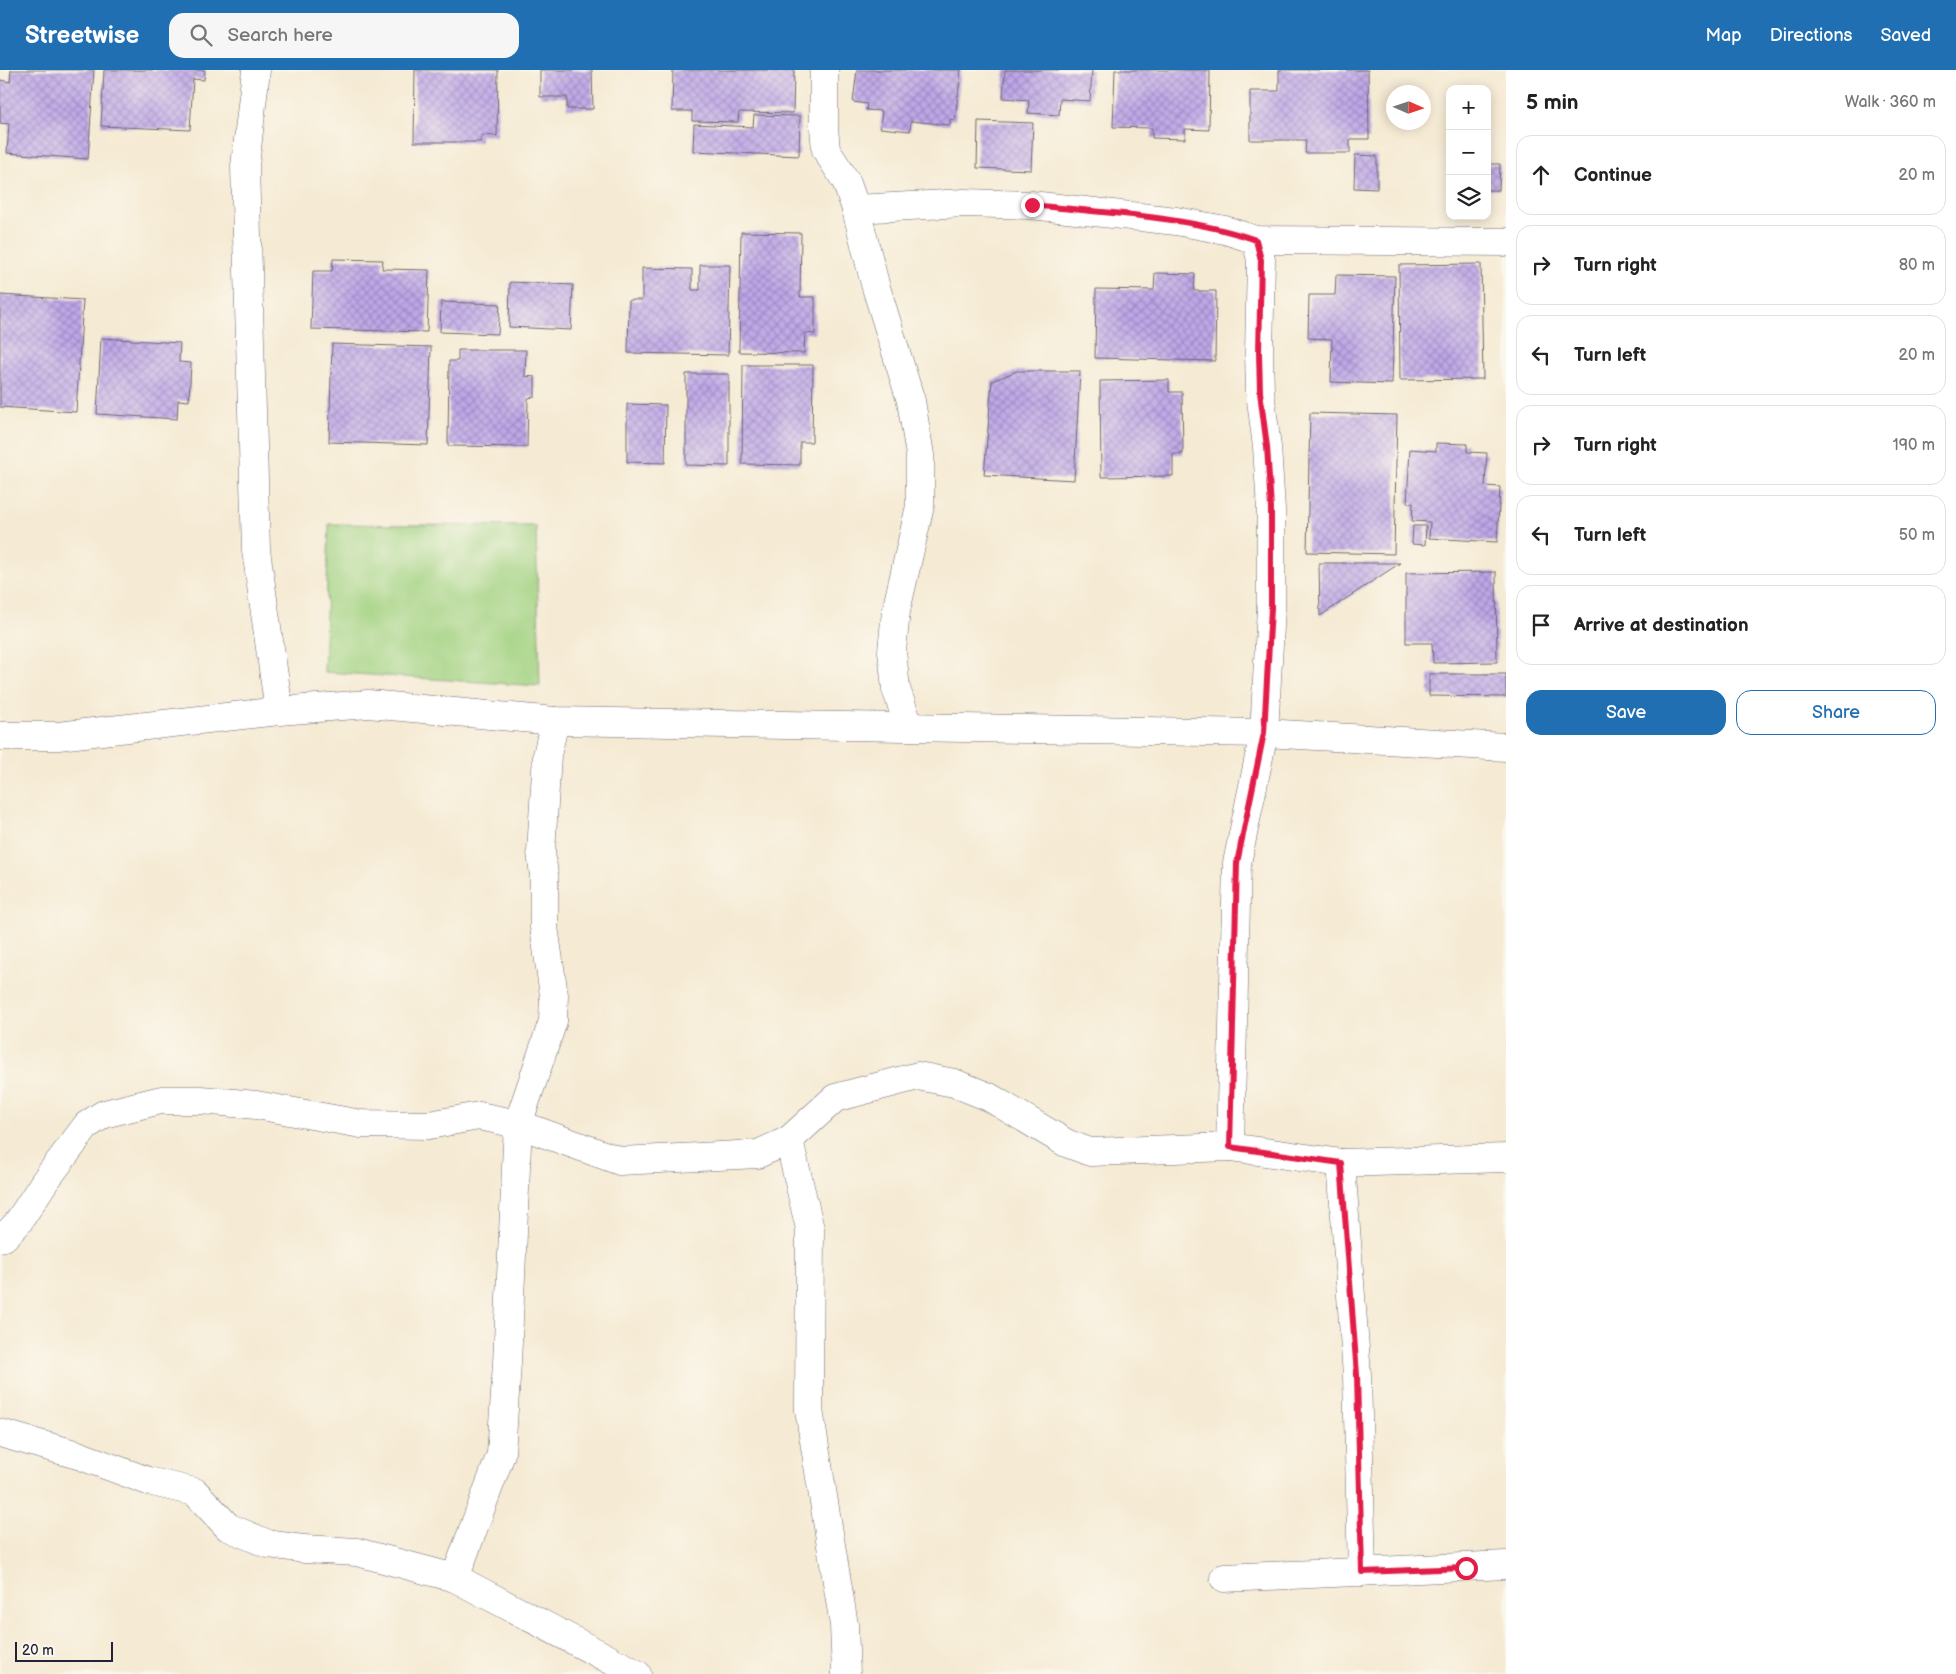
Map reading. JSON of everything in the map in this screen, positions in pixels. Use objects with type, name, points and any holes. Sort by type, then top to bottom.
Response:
[{"type":"street","points":[[256,70],[245,166],[256,550],[280,711]]},
{"type":"street","points":[[824,70],[826,150],[846,181],[856,209],[875,284],[911,401],[920,455],[920,506],[896,611],[892,651],[896,689],[909,726]]},
{"type":"street","points":[[856,209],[964,203],[1032,205],[1176,221],[1224,230],[1256,240],[1506,242]]},
{"type":"street","points":[[1230,1147],[1237,863],[1264,733],[1271,608],[1271,508],[1267,447],[1260,392],[1261,260],[1256,240]]},
{"type":"street","points":[[0,736],[58,736],[280,711],[368,704],[554,721],[1264,733],[1506,747]]},
{"type":"street","points":[[455,1578],[501,1454],[518,1124],[553,1021],[554,995],[544,927],[544,875],[541,852],[547,755],[554,721]]},
{"type":"street","points":[[0,1238],[4,1237],[16,1224],[87,1125],[104,1114],[160,1100],[201,1100],[256,1105],[361,1124],[429,1125],[479,1116],[518,1124],[620,1161],[758,1154],[789,1140],[835,1098],[918,1076],[954,1084],[988,1097],[1066,1143],[1090,1152],[1230,1147],[1341,1163],[1506,1158]]},
{"type":"street","points":[[789,1140],[810,1229],[809,1410],[844,1625],[846,1674]]},
{"type":"street","points":[[1341,1163],[1357,1375],[1362,1572]]},
{"type":"street","points":[[0,1433],[78,1455],[148,1481],[195,1492],[228,1526],[268,1544],[304,1550],[357,1552],[455,1578],[637,1674]]},
{"type":"street","points":[[1224,1578],[1506,1565]]},
{"type":"green space","points":[[329,524],[536,526],[540,686],[324,672]]},
{"type":"building","points":[[11,70],[94,70],[88,159],[7,153],[9,124],[0,123],[0,80],[10,82]]},
{"type":"building","points":[[104,70],[205,70],[204,80],[193,79],[190,130],[101,126]]},
{"type":"building","points":[[415,70],[498,70],[497,136],[481,135],[481,142],[414,142]]},
{"type":"building","points":[[540,70],[592,70],[593,109],[567,109],[567,97],[540,97]]},
{"type":"building","points":[[673,70],[794,70],[793,113],[739,112],[738,122],[692,121],[692,111],[672,111]]},
{"type":"building","points":[[857,70],[961,70],[955,120],[950,119],[950,125],[911,121],[910,131],[880,128],[882,111],[866,110],[867,104],[853,102]]},
{"type":"building","points":[[1005,70],[1092,70],[1090,101],[1060,99],[1059,115],[1028,113],[1029,100],[1003,98]]},
{"type":"building","points":[[1115,70],[1210,70],[1209,130],[1185,129],[1185,139],[1152,138],[1152,128],[1113,127]]},
{"type":"building","points":[[1279,70],[1368,70],[1369,139],[1350,139],[1350,153],[1305,153],[1306,140],[1250,140],[1250,91],[1279,91]]},
{"type":"building","points":[[754,115],[800,116],[799,156],[693,151],[694,124],[753,127]]},
{"type":"building","points":[[978,121],[1033,123],[1031,170],[977,168]]},
{"type":"building","points":[[1355,155],[1377,156],[1377,189],[1354,188]]},
{"type":"building","points":[[1491,164],[1500,164],[1499,190],[1491,190]]},
{"type":"building","points":[[741,232],[801,233],[800,297],[815,297],[815,334],[805,333],[804,353],[739,352]]},
{"type":"building","points":[[333,259],[383,260],[382,269],[429,270],[427,332],[311,329],[313,271],[332,271]]},
{"type":"building","points":[[1481,264],[1483,379],[1400,380],[1399,265]]},
{"type":"building","points":[[700,265],[730,265],[728,355],[628,353],[629,300],[642,300],[642,268],[692,269],[692,290],[700,290]]},
{"type":"building","points":[[1155,273],[1195,274],[1194,291],[1216,291],[1215,361],[1095,358],[1096,289],[1154,290]]},
{"type":"building","points":[[1336,275],[1395,276],[1392,384],[1331,382],[1332,339],[1308,338],[1309,295],[1335,295]]},
{"type":"building","points":[[510,282],[573,285],[571,330],[509,327]]},
{"type":"building","points":[[0,295],[83,300],[76,412],[0,407]]},
{"type":"building","points":[[441,302],[500,304],[498,334],[440,332]]},
{"type":"building","points":[[101,338],[180,343],[179,362],[191,363],[189,401],[178,400],[177,419],[97,414]]},
{"type":"building","points":[[332,344],[431,347],[428,445],[329,442]]},
{"type":"building","points":[[458,350],[526,350],[525,376],[535,377],[535,397],[528,398],[527,447],[448,446],[449,361],[458,361]]},
{"type":"building","points":[[743,365],[813,365],[812,442],[800,442],[800,465],[742,464]]},
{"type":"building","points":[[1017,371],[1080,371],[1074,480],[984,475],[992,381]]},
{"type":"building","points":[[686,374],[729,374],[729,466],[686,465]]},
{"type":"building","points":[[1169,380],[1169,392],[1182,392],[1183,454],[1173,454],[1173,476],[1101,477],[1100,381]]},
{"type":"building","points":[[627,404],[666,405],[665,463],[627,462]]},
{"type":"building","points":[[1310,413],[1397,415],[1394,554],[1307,552]]},
{"type":"building","points":[[1436,443],[1467,444],[1467,452],[1487,453],[1485,486],[1500,487],[1497,542],[1429,538],[1430,522],[1412,521],[1413,503],[1407,503],[1410,449],[1436,451]]},
{"type":"building","points":[[1413,526],[1426,526],[1425,545],[1412,544]]},
{"type":"building","points":[[1319,563],[1400,563],[1320,616]]},
{"type":"building","points":[[1496,572],[1497,662],[1433,663],[1432,643],[1406,643],[1406,573]]},
{"type":"building","points":[[1429,674],[1506,674],[1506,697],[1429,696]]},
{"type":"route","points":[[1032,205],[1176,221],[1224,230],[1256,240],[1259,246],[1261,260],[1260,392],[1267,447],[1271,508],[1271,608],[1264,733],[1237,863],[1230,1147],[1341,1163],[1357,1375],[1362,1572],[1466,1568]]}]
